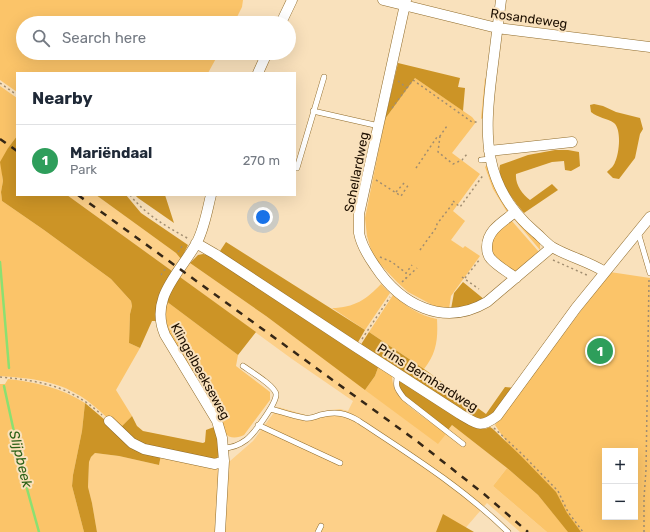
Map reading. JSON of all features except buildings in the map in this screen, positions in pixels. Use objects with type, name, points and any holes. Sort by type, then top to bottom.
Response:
[{"type":"street","points":[[284,16],[292,0]]},
{"type":"street","name":"Rosandeweg","points":[[383,0],[405,3],[497,28],[650,47]]},
{"type":"street","points":[[501,0],[486,123],[487,157],[502,193],[515,212],[526,224],[552,247],[595,266],[601,276]]},
{"type":"street","name":"Schellardweg","points":[[405,3],[359,214],[359,233],[371,261],[383,278],[395,290],[423,307],[444,314],[456,313],[476,308],[516,278],[552,247]]},
{"type":"street","points":[[258,72],[264,60]]},
{"type":"street","points":[[487,157],[572,142]]},
{"type":"street","name":"Klingelbeekseweg","points":[[211,196],[196,244],[166,289],[160,309],[160,320],[165,335],[216,421],[223,448],[224,461],[220,532]]},
{"type":"street","points":[[515,212],[499,222],[488,238],[487,248],[488,254],[496,266],[516,278]]},
{"type":"street","name":"Prins Bernhardweg","points":[[196,244],[215,254],[356,347],[474,422],[484,424],[489,423],[497,416],[576,308],[650,216]]},
{"type":"street","points":[[109,421],[132,443],[144,449],[215,464],[224,461]]},
{"type":"lane","points":[[298,168],[313,111],[324,77]]},
{"type":"lane","name":"Schellardweg","points":[[313,111],[379,126]]},
{"type":"lane","points":[[638,232],[650,273]]},
{"type":"lane","points":[[223,448],[232,448],[247,439],[271,409],[276,394],[273,388],[243,366]]},
{"type":"lane","points":[[398,374],[396,384],[397,390],[404,398],[463,444]]},
{"type":"lane","points":[[271,409],[305,418],[340,412],[348,414],[441,475],[508,532]]},
{"type":"lane","points":[[258,425],[340,463]]},
{"type":"lane","points":[[318,532],[321,526]]},
{"type":"path","points":[[388,113],[413,80],[472,122],[486,123]]},
{"type":"path","points":[[0,83],[16,94]]},
{"type":"path","points":[[416,168],[437,137],[440,136],[447,126]]},
{"type":"path","points":[[440,136],[438,152],[453,164],[462,160],[468,153]]},
{"type":"path","points":[[420,250],[454,201],[460,207],[485,173]]},
{"type":"path","points":[[368,175],[400,196],[409,184]]},
{"type":"path","points":[[396,192],[406,182]]},
{"type":"path","points":[[131,196],[137,204],[154,218],[180,234]]},
{"type":"path","points":[[178,252],[184,244]]},
{"type":"path","points":[[465,278],[487,248]]},
{"type":"path","points":[[543,255],[601,276]]},
{"type":"path","points":[[371,261],[381,257],[392,262],[406,273]]},
{"type":"path","points":[[406,279],[406,273],[412,265]]},
{"type":"path","points":[[161,275],[166,268]]},
{"type":"path","points":[[356,347],[395,290],[417,268]]},
{"type":"path","points":[[644,532],[650,273]]},
{"type":"path","points":[[462,276],[479,289]]},
{"type":"path","points":[[0,377],[44,383],[64,389],[85,401],[109,421]]},
{"type":"path","points":[[489,423],[523,455],[558,492],[568,512],[583,532]]},
{"type":"path","points":[[646,470],[650,471]]},
{"type":"shaded area","points":[[0,0],[243,0],[242,7],[238,16],[16,16],[16,60],[215,60],[209,72],[16,72],[16,91],[0,80]]},
{"type":"shaded area","points":[[398,63],[460,78],[458,87],[465,88],[463,111],[415,78],[385,119]]},
{"type":"shaded area","points":[[415,78],[472,117],[476,122],[452,153],[480,174],[453,211],[465,221],[451,240],[463,248],[465,246],[480,256],[451,296],[449,309],[438,308],[408,292],[376,260],[372,253],[367,236],[365,218],[385,119]]},
{"type":"shaded area","points":[[485,78],[483,118],[481,119]]},
{"type":"shaded area","points":[[0,86],[16,97],[16,137],[8,148],[2,175],[2,201],[111,279],[131,301],[132,306],[130,314],[129,343],[140,348],[116,390],[132,416],[119,429],[93,405],[67,389],[39,380],[0,376]]},
{"type":"shaded area","points":[[594,104],[616,112],[640,118],[643,129],[640,134],[635,158],[619,179],[613,178],[607,172],[614,165],[619,148],[617,126],[614,123],[591,112],[590,105]]},
{"type":"shaded area","points":[[16,137],[16,196],[68,196],[172,271],[156,321],[152,321],[140,348],[129,343],[130,314],[132,306],[131,301],[111,279],[2,201],[1,192],[3,181],[0,162]]},
{"type":"shaded area","points":[[555,150],[579,152],[580,166],[571,171],[565,170],[564,161],[552,162],[516,174],[520,188],[524,195],[530,200],[552,184],[558,190],[524,213],[511,197],[503,183],[500,165],[528,155]]},
{"type":"shaded area","points":[[487,165],[491,177],[508,209],[507,212],[493,189],[485,167]]},
{"type":"shaded area","points":[[68,196],[97,196],[176,253],[181,259],[172,271]]},
{"type":"shaded area","points":[[97,196],[127,196],[141,213],[188,245],[181,259],[176,253]]},
{"type":"shaded area","points":[[136,196],[165,196],[174,223]]},
{"type":"shaded area","points":[[514,217],[540,243],[540,250],[513,218]]},
{"type":"shaded area","points":[[511,220],[539,252],[515,272],[511,271],[491,253],[493,234]]},
{"type":"shaded area","points":[[226,242],[365,330],[357,344],[220,253]]},
{"type":"shaded area","points":[[203,254],[212,256],[379,365],[375,376],[365,390],[266,316],[190,263],[198,255]]},
{"type":"shaded area","points":[[190,263],[266,316],[438,443],[452,425],[507,468],[493,486],[547,532],[520,532],[487,503],[462,532],[97,532],[88,487],[89,462],[95,453],[119,456],[159,465],[161,455],[216,468],[230,461],[253,441],[278,407],[311,415],[330,410],[340,409],[348,411],[353,401],[292,359],[180,277]]},
{"type":"shaded area","points":[[610,272],[650,278],[650,532],[547,532],[493,486],[507,468],[538,495],[561,523],[495,425]]},
{"type":"shaded area","points":[[180,277],[256,332],[238,355],[166,301],[170,289]]},
{"type":"shaded area","points":[[463,282],[485,300],[470,306],[451,309],[454,293]]},
{"type":"shaded area","points":[[381,284],[390,293],[365,330],[332,308],[340,308],[360,302]]},
{"type":"shaded area","points":[[393,295],[403,303],[425,316],[437,319],[436,345],[432,357],[424,369],[369,332]]},
{"type":"shaded area","points":[[166,301],[238,355],[236,366],[270,392],[270,400],[244,435],[234,437],[225,433],[168,333],[165,325]]},
{"type":"shaded area","points":[[369,332],[424,369],[486,414],[505,387],[515,388],[496,414],[484,420],[475,419],[360,346]]},
{"type":"shaded area","points":[[379,365],[392,374],[394,388],[400,398],[446,434],[438,444],[365,390],[375,376]]},
{"type":"shaded area","points":[[400,378],[480,428],[485,429],[490,427],[493,429],[556,492],[567,513],[581,532],[568,532],[538,495],[507,468],[452,425],[448,430],[414,404],[402,393],[399,388]]},
{"type":"shaded area","points":[[8,379],[48,386],[67,393],[85,403],[82,431],[72,486],[84,532],[0,532],[0,384],[5,384]]},
{"type":"shaded area","points":[[85,403],[118,433],[161,455],[159,465],[119,456],[95,453],[91,457],[89,462],[88,487],[97,532],[84,532],[72,486],[82,431]]},
{"type":"shaded area","points":[[132,416],[137,426],[143,431],[203,443],[205,442],[206,430],[214,427],[219,448],[217,459],[214,460],[144,447],[119,429]]},
{"type":"shaded area","points":[[443,514],[474,532],[436,532]]},
{"type":"waterway","name":"Slijpbeek","points":[[0,262],[9,368]]},
{"type":"waterway","name":"Slijpbeek","points":[[4,386],[24,478],[39,532]]},
{"type":"railway","points":[[0,139],[16,150]]},
{"type":"railway","points":[[79,196],[418,442],[484,494],[528,532]]},
{"type":"place","name":"Mariëndaal","points":[[600,351]]}]
